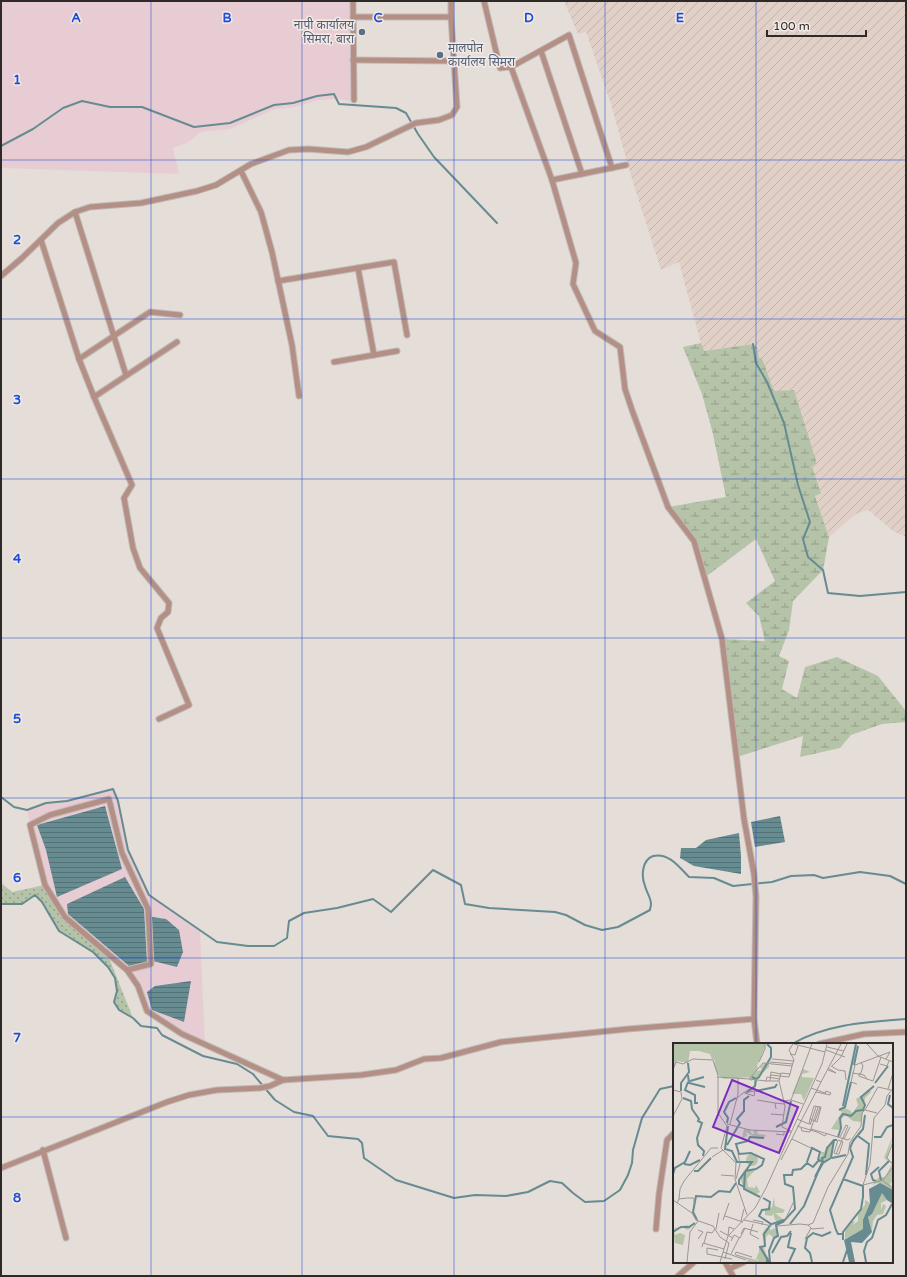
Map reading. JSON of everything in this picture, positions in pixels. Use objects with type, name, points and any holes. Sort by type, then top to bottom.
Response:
[{"type":"street","points":[[353,1],[354,100]]},
{"type":"street","points":[[1,276],[58,223],[75,212],[90,207],[141,203],[197,191],[216,185],[251,164],[289,150],[308,149],[348,152],[366,147],[416,123],[439,120],[452,115],[457,107],[451,1]]},
{"type":"street","points":[[484,1],[500,68],[511,67],[569,35],[612,168]]},
{"type":"street","points":[[353,18],[451,17]]},
{"type":"street","points":[[541,51],[582,174]]},
{"type":"street","points":[[353,60],[454,61]]},
{"type":"street","points":[[511,67],[552,180],[576,263],[574,284],[595,331],[620,347],[625,389],[668,507],[694,541],[722,639],[744,819],[754,874],[756,897],[754,1019],[757,1043]]},
{"type":"street","points":[[552,180],[626,165]]},
{"type":"street","points":[[240,171],[262,212],[292,345],[299,396]]},
{"type":"street","points":[[75,212],[126,375]]},
{"type":"street","points":[[41,240],[79,359],[132,485],[124,498],[133,548],[140,568],[169,602],[168,612],[161,618],[157,628],[189,705],[160,719]]},
{"type":"street","points":[[278,281],[394,262],[407,335]]},
{"type":"street","points":[[358,268],[374,355]]},
{"type":"street","points":[[79,359],[150,312],[180,315]]},
{"type":"street","points":[[94,397],[177,342]]},
{"type":"street","points":[[334,362],[397,351]]},
{"type":"street","points":[[127,970],[151,964],[148,909],[122,853],[109,799],[50,815],[30,825],[45,885],[65,917],[127,970],[138,986],[147,1011],[182,1034],[283,1080]]},
{"type":"street","points":[[1,1168],[43,1150],[167,1102],[189,1095],[217,1090],[260,1088],[270,1086],[283,1080],[361,1075],[396,1070],[424,1058],[441,1058],[501,1042],[628,1029],[754,1019]]},
{"type":"street","points":[[824,1043],[864,1034],[906,1032]]},
{"type":"street","points":[[656,1229],[659,1194],[667,1140],[673,1134]]},
{"type":"street","points":[[43,1150],[66,1238]]},
{"type":"street","points":[[678,1276],[693,1263]]},
{"type":"street","points":[[726,1263],[733,1276]]},
{"type":"street","points":[[729,1269],[742,1263]]},
{"type":"shaded area","points":[[1,1],[352,1],[354,100],[318,100],[295,107],[275,109],[230,129],[201,132],[187,143],[173,148],[179,174],[1,168]]},
{"type":"shaded area","points":[[564,1],[906,1],[906,537],[893,531],[868,510],[856,514],[829,537],[815,496],[821,492],[812,466],[817,464],[774,391],[762,358],[759,359],[757,347],[753,344],[703,351],[679,262],[661,270],[631,176],[611,104],[586,32],[578,34]]},
{"type":"shaded area","points":[[113,789],[118,801],[128,850],[149,895],[200,931],[205,1044],[182,1034],[147,1011],[138,986],[127,970],[66,918],[45,885],[27,810],[46,803],[67,801]]},
{"type":"green space","points":[[701,343],[704,351],[753,344],[757,347],[759,358],[762,358],[774,391],[794,390],[817,464],[812,466],[821,493],[815,496],[829,537],[823,570],[793,601],[789,630],[779,656],[789,661],[782,689],[797,698],[805,667],[837,657],[878,676],[906,711],[906,722],[882,724],[851,735],[840,748],[800,757],[803,736],[737,757],[722,639],[765,641],[759,616],[746,603],[775,581],[756,539],[704,578],[694,541],[668,507],[726,497],[713,434],[702,394],[683,347]]},
{"type":"green space","points":[[1,883],[12,892],[45,885],[65,917],[107,953],[133,1018],[119,1010],[114,1002],[117,991],[115,978],[108,967],[94,954],[59,931],[42,902],[35,895],[22,904],[1,904]]},
{"type":"water","points":[[105,806],[122,869],[57,897],[46,850],[37,825]]},
{"type":"water","points":[[780,816],[785,842],[755,847],[751,822]]},
{"type":"water","points":[[739,833],[741,874],[694,866],[680,858],[681,848],[696,848],[706,840]]},
{"type":"water","points":[[125,877],[144,909],[147,962],[129,966],[68,914],[67,904]]},
{"type":"water","points":[[152,917],[166,919],[179,930],[183,952],[177,967],[153,961]]},
{"type":"water","points":[[191,981],[184,1022],[152,1010],[147,992],[155,986]]},
{"type":"waterway","points":[[1,146],[33,129],[63,108],[82,101],[110,107],[142,107],[194,127],[230,123],[274,105],[293,103],[317,96],[334,94],[339,104],[396,108],[406,113],[434,157],[497,223]]},
{"type":"waterway","points":[[753,344],[756,363],[767,382],[784,423],[798,485],[810,522],[803,539],[808,557],[823,570],[828,593],[860,596],[906,592]]},
{"type":"waterway","points":[[1,797],[14,807],[27,810],[46,803],[67,801],[113,789],[118,801],[128,850],[149,895],[217,942],[248,946],[274,946],[287,938],[289,921],[304,913],[337,908],[373,899],[391,912],[433,870],[461,885],[465,904],[489,908],[555,912],[566,915],[585,925],[602,930],[618,927],[650,910],[651,902],[644,882],[643,869],[649,858],[659,855],[664,856],[674,862],[689,877],[714,878],[733,886],[772,882],[791,876],[814,875],[823,878],[860,872],[890,876],[906,884]]},
{"type":"waterway","points":[[1,904],[22,904],[35,895],[42,902],[59,931],[93,952],[108,967],[115,978],[117,991],[114,1002],[119,1010],[133,1018],[141,1026],[157,1028],[162,1035],[203,1056],[237,1064],[253,1074],[275,1100],[294,1112],[313,1116],[328,1136],[358,1139],[362,1143],[364,1158],[396,1180],[454,1198],[475,1195],[506,1196],[528,1192],[550,1181],[562,1183],[585,1202],[604,1201],[620,1190],[628,1175],[642,1118],[660,1089],[673,1086]]},
{"type":"waterway","points":[[794,1043],[819,1032],[847,1025],[906,1019]]},
{"type":"place","name":"नापी कार्यालय सिमरा, बारा","points":[[362,32]]},
{"type":"place","name":"मालपोत कार्यालय सिमरा","points":[[440,55]]}]
